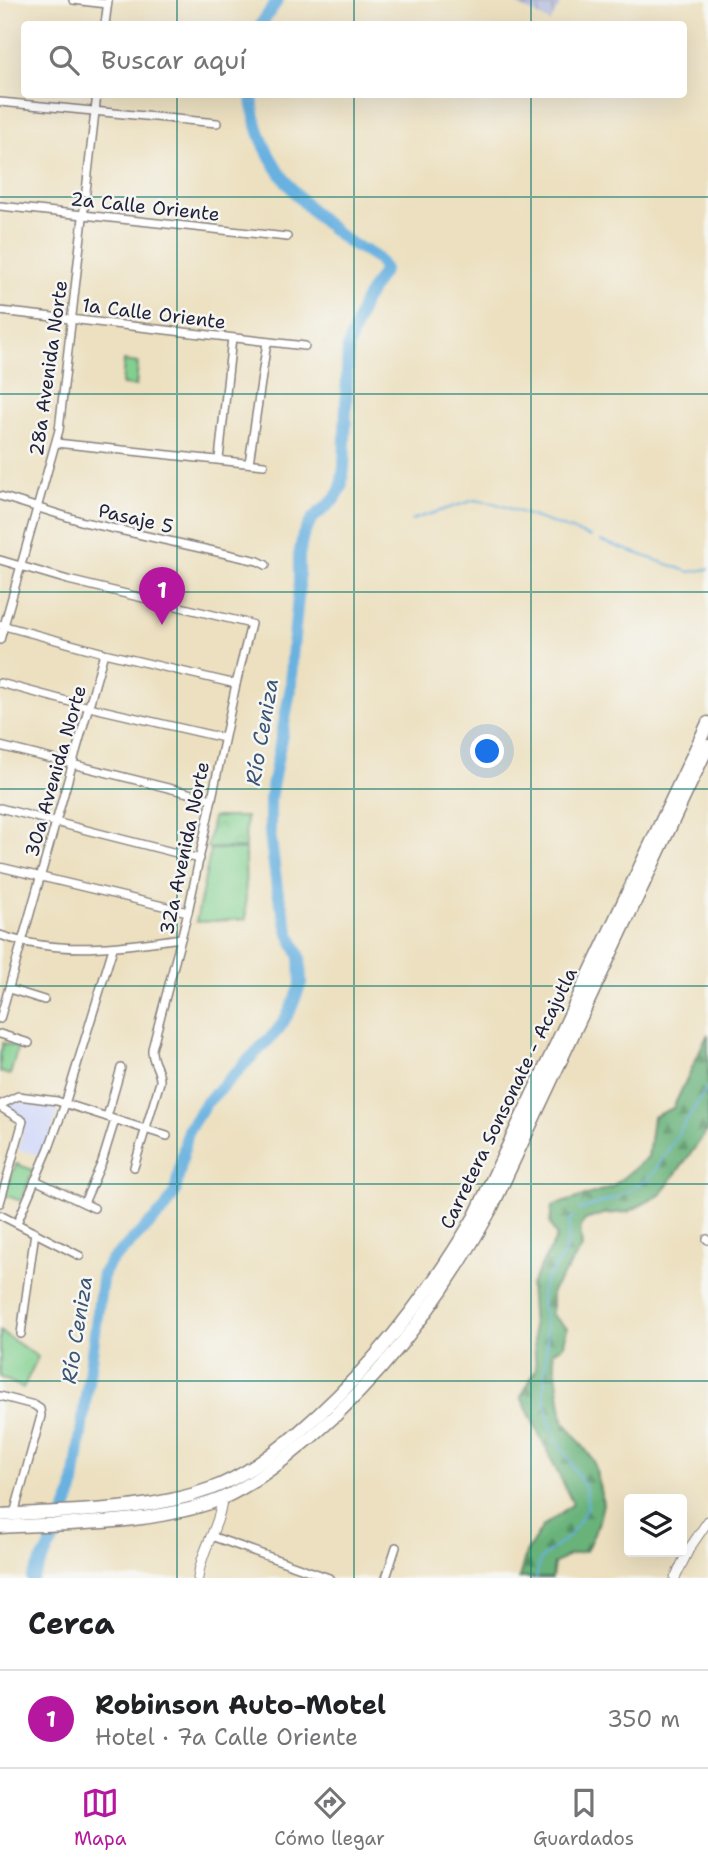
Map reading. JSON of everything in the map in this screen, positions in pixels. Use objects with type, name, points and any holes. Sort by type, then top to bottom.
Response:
[{"type":"highway","name":"Carretera Sonsonate - Acajutla","points":[[83,1516],[179,1498],[210,1489],[237,1476],[267,1457],[308,1424],[353,1382],[397,1332],[436,1281],[475,1216],[708,723]]},
{"type":"highway","name":"Carretera Sonsonate - Acajutla","points":[[0,1527],[48,1518],[164,1514],[222,1498],[262,1476],[325,1425],[381,1367],[432,1304],[467,1252],[491,1209],[708,746]]},
{"type":"highway","name":"Carretera Sonsonate - Acajutla","points":[[0,1515],[48,1518]]},
{"type":"street","points":[[73,0],[107,2],[105,21]]},
{"type":"street","name":"28a Avenida Norte","points":[[0,640],[2,625],[56,443],[97,98]]},
{"type":"street","points":[[0,102],[217,123]]},
{"type":"street","name":"2a Calle Oriente","points":[[0,206],[287,237]]},
{"type":"street","name":"1a Calle Oriente","points":[[0,311],[305,346]]},
{"type":"street","points":[[219,459],[232,338]]},
{"type":"street","points":[[249,463],[267,342]]},
{"type":"street","points":[[56,443],[264,465]]},
{"type":"street","name":"Pasaje 5","points":[[0,496],[84,522],[266,565]]},
{"type":"street","points":[[0,560],[21,566]]},
{"type":"street","name":"32a Avenida Norte","points":[[21,566],[79,583],[251,624],[188,912],[152,1049],[153,1061],[161,1077],[146,1129]]},
{"type":"street","points":[[2,625],[104,653],[236,684]]},
{"type":"street","name":"30a Avenida Norte","points":[[0,1019],[104,653]]},
{"type":"street","points":[[0,683],[224,738]]},
{"type":"street","points":[[0,746],[212,799]]},
{"type":"street","points":[[0,808],[200,859]]},
{"type":"street","points":[[0,867],[188,912]]},
{"type":"street","points":[[0,935],[22,943],[54,948],[113,948],[181,938]]},
{"type":"street","points":[[17,1223],[65,1104],[113,948]]},
{"type":"street","points":[[9,989],[44,1000]]},
{"type":"street","points":[[0,1034],[29,1042]]},
{"type":"street","points":[[84,1203],[102,1162],[121,1068]]},
{"type":"street","points":[[0,1203],[23,1121],[0,1106],[8,1099],[18,1096],[65,1104],[167,1136]]},
{"type":"street","points":[[134,1167],[146,1129]]},
{"type":"street","points":[[35,1180],[94,1208]]},
{"type":"street","points":[[0,1215],[80,1256]]},
{"type":"street","points":[[21,1334],[35,1232]]},
{"type":"street","points":[[1,1399],[34,1405],[40,1409],[41,1416],[14,1514]]},
{"type":"street","points":[[198,1578],[201,1558],[220,1517],[222,1498]]},
{"type":"street","points":[[675,1578],[689,1549],[708,1521]]},
{"type":"street","points":[[211,1536],[329,1578]]},
{"type":"street","points":[[386,1578],[396,1547]]},
{"type":"shaded area","points":[[508,0],[563,0],[548,21]]},
{"type":"shaded area","points":[[12,1102],[33,1103],[59,1110],[43,1156],[18,1150],[26,1120],[3,1106]]},
{"type":"green space","points":[[124,361],[138,363],[136,386],[122,385]]},
{"type":"green space","points":[[213,817],[246,817],[245,848],[207,848]]},
{"type":"green space","points":[[211,849],[245,850],[246,919],[196,922]]},
{"type":"green space","points":[[708,1034],[708,1130],[660,1195],[628,1212],[604,1214],[585,1220],[580,1228],[582,1248],[552,1291],[552,1315],[567,1328],[564,1345],[553,1352],[563,1420],[594,1461],[603,1504],[598,1525],[586,1551],[569,1555],[554,1564],[552,1578],[519,1578],[526,1553],[543,1526],[573,1504],[521,1397],[536,1369],[530,1286],[557,1237],[550,1224],[552,1206],[612,1187],[648,1157],[653,1117],[673,1108]]},
{"type":"green space","points":[[3,1043],[18,1047],[10,1075],[0,1072]]},
{"type":"green space","points":[[16,1164],[33,1170],[21,1201],[4,1195]]},
{"type":"green space","points":[[0,1331],[38,1357],[23,1388],[0,1377]]},
{"type":"waterway","name":"Río Ceniza","points":[[263,21],[278,0]]},
{"type":"waterway","name":"Río Ceniza","points":[[32,1578],[56,1536],[73,1491],[103,1273],[111,1261],[165,1209],[175,1192],[188,1130],[206,1103],[278,1030],[290,1011],[301,983],[300,957],[289,933],[277,889],[270,833],[270,798],[291,686],[299,556],[303,535],[313,518],[335,499],[341,488],[348,347],[364,302],[384,270],[377,259],[347,241],[313,212],[283,177],[261,138],[253,98]]},
{"type":"waterway","points":[[411,520],[475,500],[497,504],[591,537]]},
{"type":"waterway","points":[[601,541],[690,572],[708,569]]},
{"type":"waterway","points":[[579,1210],[620,1196],[651,1177],[708,1086]]},
{"type":"waterway","points":[[536,1578],[540,1560],[570,1535],[588,1507],[585,1487],[555,1436],[544,1394],[547,1336],[541,1294],[545,1281],[562,1258],[567,1246],[570,1220],[573,1217]]},
{"type":"place","name":"Robinson Auto-Motel","points":[[162,625]]}]
